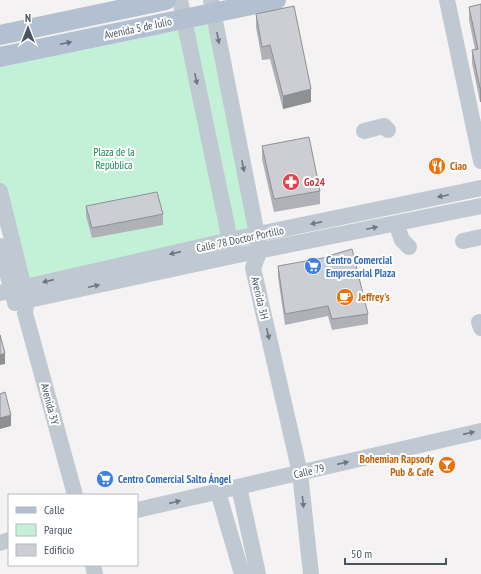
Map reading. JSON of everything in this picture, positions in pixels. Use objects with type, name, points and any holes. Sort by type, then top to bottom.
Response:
[{"type":"main road","name":"Avenida 5 de Julio","points":[[0,35],[166,0]]},
{"type":"main road","name":"Avenida 5 de Julio","points":[[0,57],[182,9],[276,0]]},
{"type":"street","points":[[447,0],[481,161]]},
{"type":"street","points":[[212,6],[260,250]]},
{"type":"street","points":[[182,9],[234,256],[253,268]]},
{"type":"street","points":[[364,131],[384,126],[388,130]]},
{"type":"street","name":"Calle 78 Doctor Portillo","points":[[17,298],[230,240],[481,188]]},
{"type":"street","name":"Avenida 3Y","points":[[0,191],[17,298]]},
{"type":"street","name":"Calle 78 Doctor Portillo","points":[[17,298],[481,206]]},
{"type":"street","points":[[396,223],[402,240],[409,247]]},
{"type":"street","points":[[463,241],[481,237]]},
{"type":"street","name":"Avenida 3Y","points":[[0,246],[17,298],[75,494]]},
{"type":"street","name":"Avenida 3H","points":[[260,250],[253,268],[300,473],[311,574]]},
{"type":"street","name":"Calle 79","points":[[138,510],[481,430]]},
{"type":"street","points":[[239,487],[258,574]]},
{"type":"street","points":[[218,492],[242,574]]},
{"type":"green space","name":"Plaza de la República","points":[[219,22],[260,241],[19,293],[0,225],[0,67]]},
{"type":"building","points":[[481,4],[480,88],[472,50],[478,49],[469,7]]},
{"type":"building","points":[[294,6],[311,89],[283,96],[270,45],[262,47],[256,14]]},
{"type":"building","name":"Go24","points":[[309,137],[320,191],[274,199],[262,146]]},
{"type":"building","points":[[157,192],[163,214],[92,228],[86,206]]},
{"type":"building","points":[[352,249],[368,314],[332,319],[328,306],[285,314],[278,266],[328,257]]},
{"type":"building","points":[[0,335],[5,353],[0,355]]},
{"type":"building","points":[[5,392],[11,415],[0,418],[0,394]]},
{"type":"place","name":"Ciao","points":[[437,166]]},
{"type":"place","name":"Go24","points":[[291,182]]},
{"type":"place","name":"Centro Comercial Empresarial Plaza","points":[[313,266]]},
{"type":"place","name":"Jeffrey's","points":[[345,297]]},
{"type":"place","name":"Bohemian Rapsody Pub & Cafe","points":[[447,465]]},
{"type":"place","name":"Centro Comercial Salto Ángel","points":[[105,479]]}]
